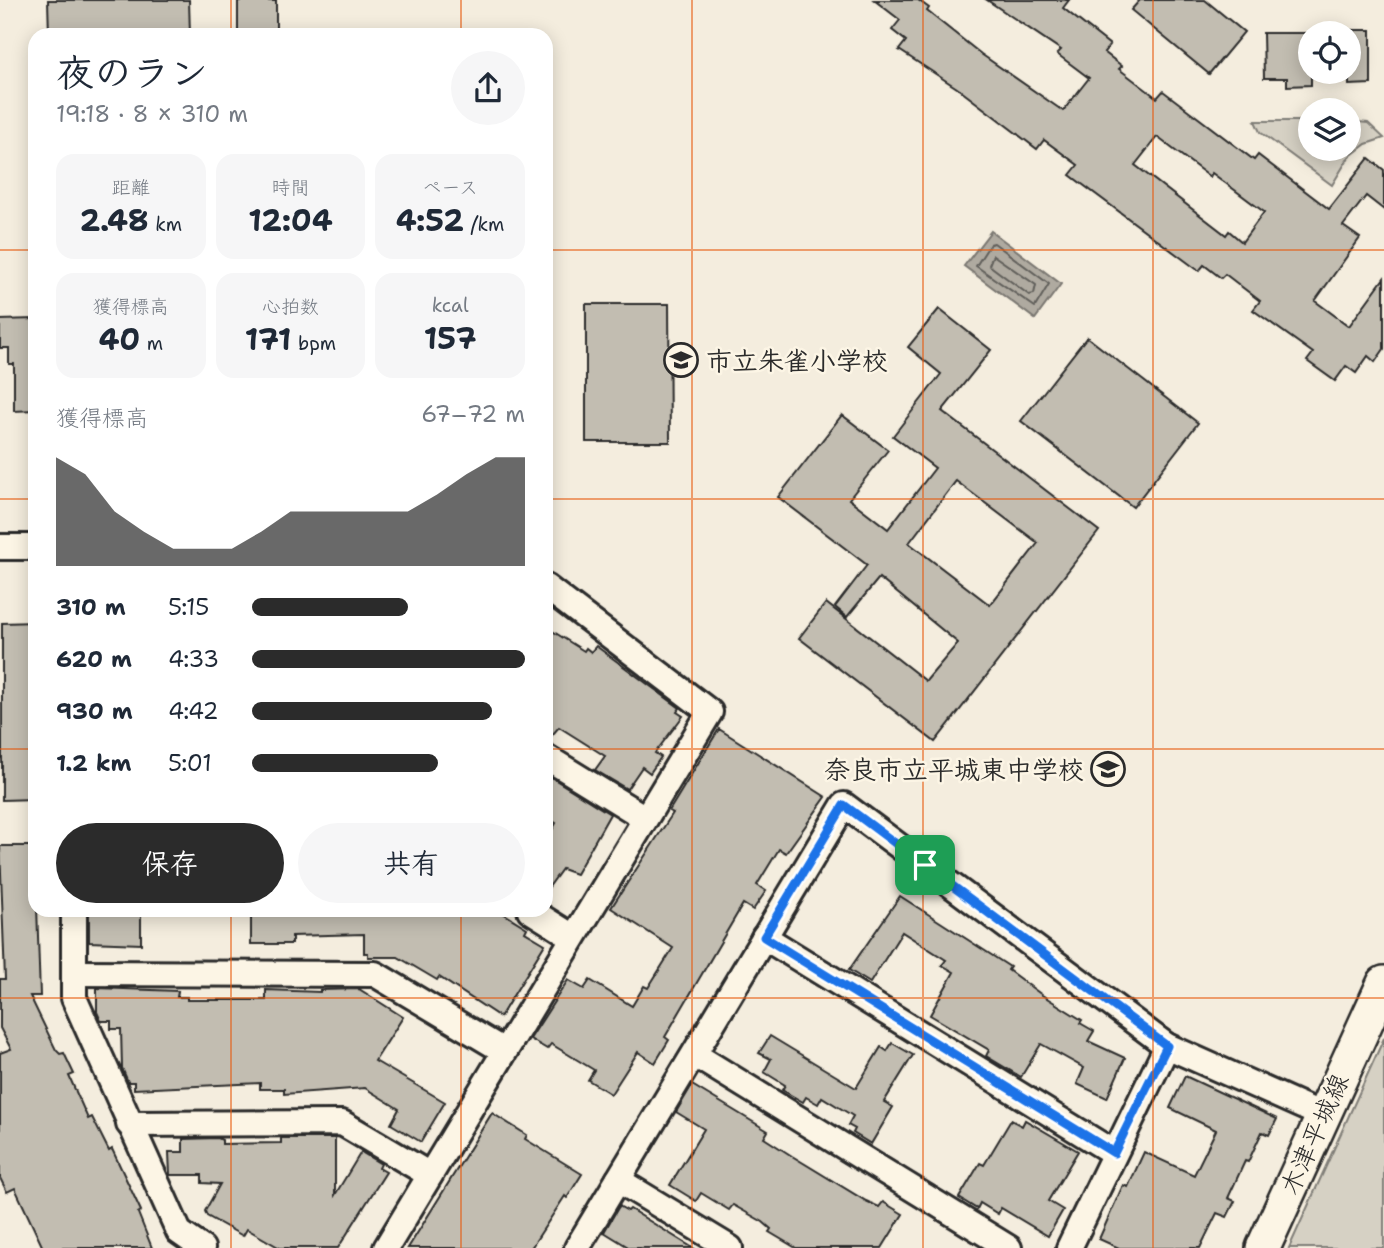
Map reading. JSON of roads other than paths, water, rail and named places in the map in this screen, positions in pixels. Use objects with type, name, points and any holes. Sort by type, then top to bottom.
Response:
[{"type":"main road","name":"木津平城線","points":[[1263,1248],[1384,983]]},
{"type":"street","points":[[0,547],[28,547]]},
{"type":"street","points":[[386,1248],[710,712],[553,592]]},
{"type":"street","points":[[553,761],[645,818]]},
{"type":"street","points":[[577,1248],[844,805],[1167,1046],[1322,1115]]},
{"type":"street","points":[[74,917],[74,998],[179,1232],[202,1248]]},
{"type":"street","points":[[541,917],[573,937]]},
{"type":"street","points":[[764,937],[1114,1153]]},
{"type":"street","points":[[74,973],[375,974],[504,1051]]},
{"type":"street","points":[[1069,1248],[1167,1046]]},
{"type":"street","points":[[695,1055],[1009,1248]]},
{"type":"street","points":[[129,1124],[342,1123],[430,1175]]},
{"type":"street","points":[[618,1180],[730,1248]]},
{"type":"water","points":[[991,231],[1061,284],[1035,319],[964,266]]},
{"type":"place","name":"市立朱雀小学校","points":[[681,360]]},
{"type":"place","name":"奈良市立平城東中学校","points":[[1108,769]]}]
